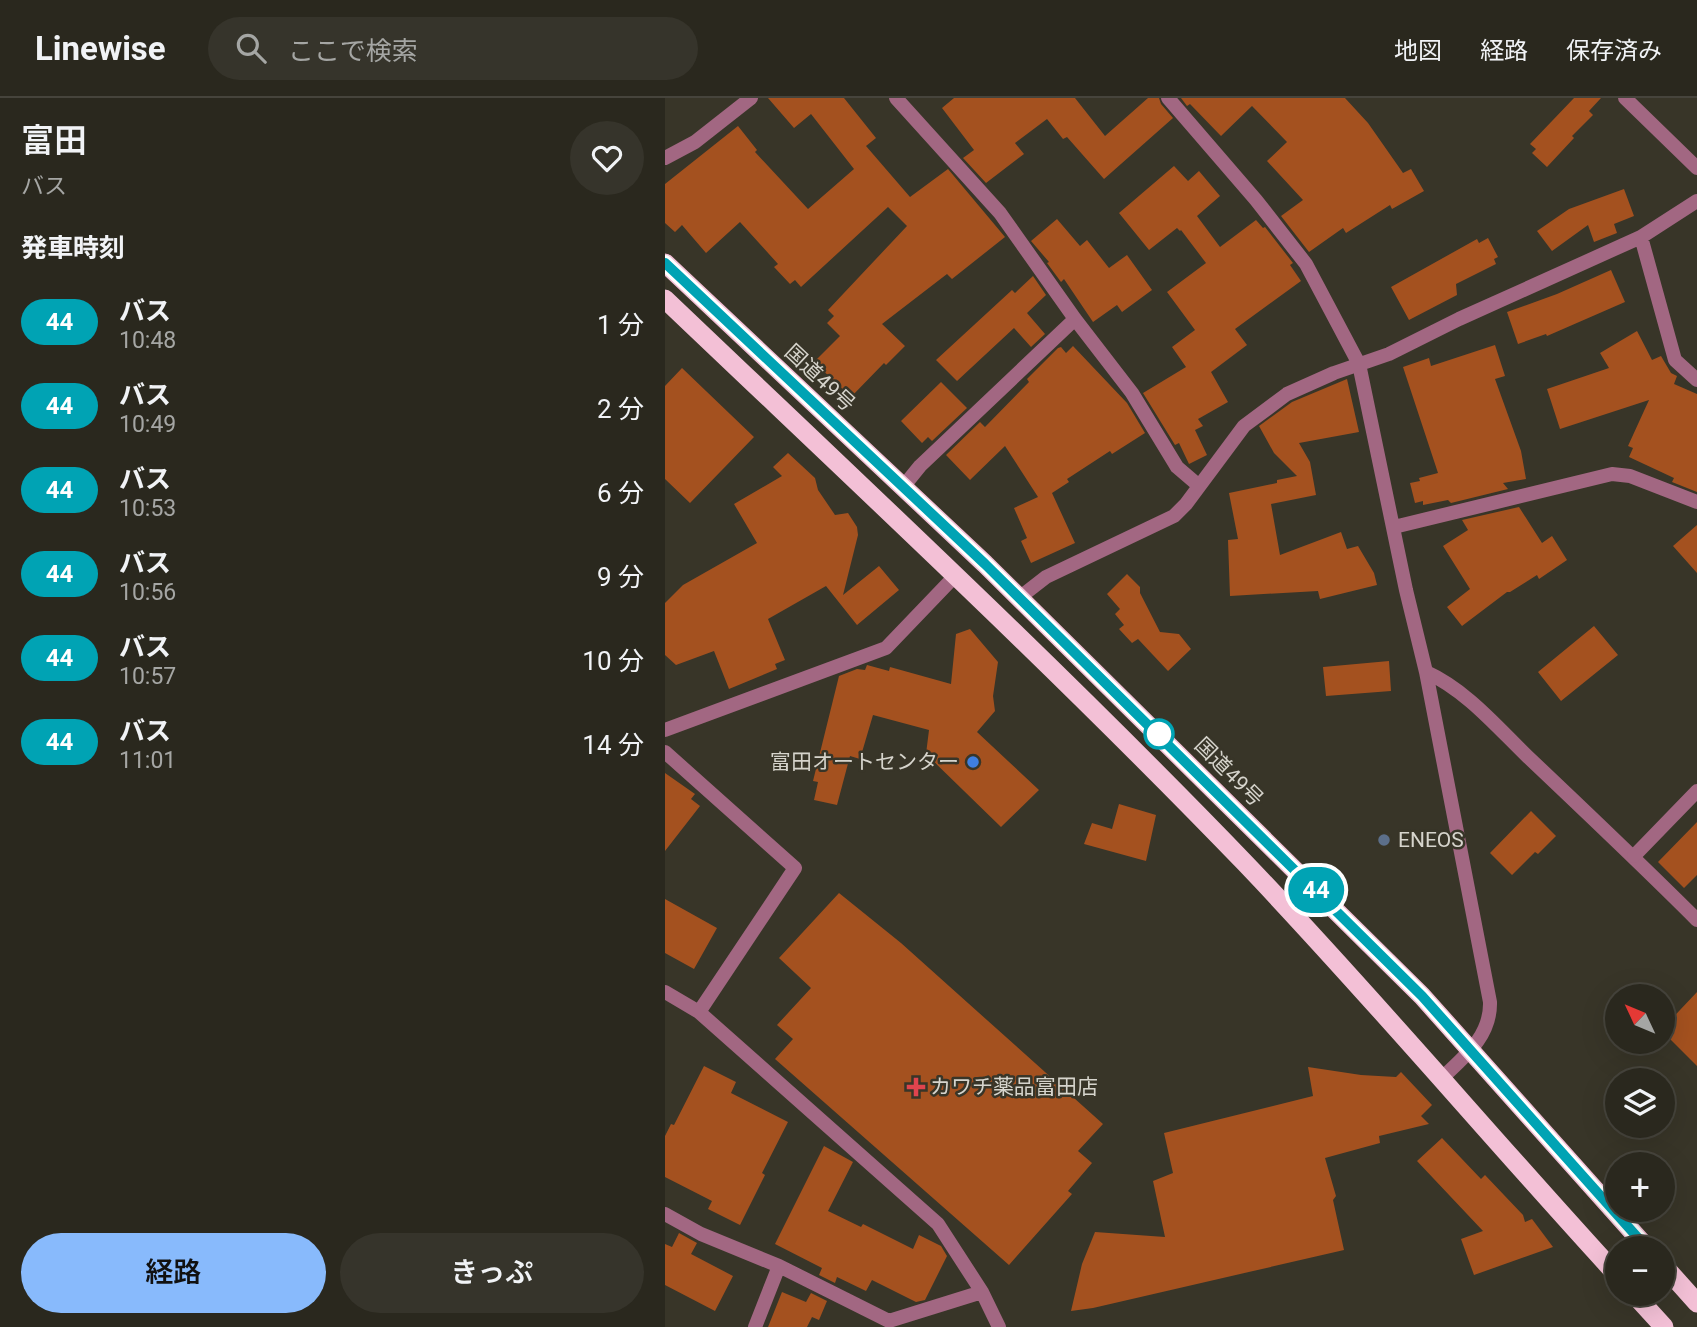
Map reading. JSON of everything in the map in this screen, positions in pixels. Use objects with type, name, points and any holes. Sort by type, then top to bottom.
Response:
[{"type":"highway","name":"国道49号","points":[[665,263],[1019,597],[1422,996],[1636,1236]]},
{"type":"highway","points":[[665,299],[955,576],[1246,864],[1442,1078],[1605,1262]]},
{"type":"highway","points":[[1675,1278],[1697,1303]]},
{"type":"highway","points":[[1645,1306],[1664,1327]]},
{"type":"street","points":[[665,158],[695,142],[751,98]]},
{"type":"street","points":[[896,98],[1000,213],[1075,319],[1132,393],[1177,467],[1198,485]]},
{"type":"street","points":[[1168,98],[1256,200],[1306,264],[1359,364],[1426,672],[1490,1002],[1487,1026],[1470,1051],[1442,1078]]},
{"type":"street","points":[[1625,98],[1697,168]]},
{"type":"street","points":[[1019,597],[1046,577],[1174,516],[1186,504],[1244,426],[1287,394],[1389,354],[1459,319],[1641,237],[1697,201]]},
{"type":"street","points":[[1641,237],[1675,360],[1697,380]]},
{"type":"street","points":[[902,487],[920,466],[1075,319]]},
{"type":"street","points":[[1394,527],[1612,474],[1630,476],[1697,502]]},
{"type":"street","points":[[665,730],[886,648],[955,576]]},
{"type":"street","points":[[1426,672],[1448,684],[1479,710],[1697,920]]},
{"type":"street","points":[[665,752],[795,868],[699,1012]]},
{"type":"street","points":[[1633,856],[1697,791]]},
{"type":"street","points":[[665,992],[699,1012],[938,1224],[982,1292],[999,1327]]},
{"type":"street","points":[[665,1214],[701,1234],[779,1266],[889,1321],[982,1292]]},
{"type":"street","points":[[755,1327],[779,1266]]},
{"type":"building","points":[[768,98],[844,98],[876,138],[866,146],[910,197],[948,169],[1005,237],[952,279],[947,274],[882,324],[905,346],[851,397],[814,362],[840,336],[827,323],[834,316],[828,310],[907,226],[888,207],[801,287],[795,280],[790,284],[774,267],[778,264],[740,222],[706,253],[682,225],[675,232],[665,223],[665,184],[738,126],[757,150],[755,152],[808,209],[854,169],[811,114],[794,128]]},
{"type":"building","points":[[954,98],[1075,98],[1105,136],[1148,98],[1159,98],[1173,118],[1104,179],[1067,137],[1063,139],[1047,119],[1015,143],[1024,154],[986,183],[963,158],[974,150],[942,108]]},
{"type":"building","points":[[1181,98],[1345,98],[1368,123],[1403,173],[1411,169],[1424,191],[1392,209],[1390,205],[1346,233],[1343,228],[1309,252],[1281,216],[1303,200],[1267,161],[1287,142],[1252,106],[1221,136]]},
{"type":"building","points":[[1574,98],[1601,98],[1589,111],[1593,115],[1547,167],[1532,153],[1536,149],[1530,144]]},
{"type":"building","points":[[1174,166],[1188,181],[1199,171],[1220,196],[1197,216],[1220,247],[1256,220],[1265,227],[1293,263],[1290,265],[1301,281],[1235,329],[1247,345],[1211,372],[1228,402],[1198,419],[1203,426],[1195,430],[1207,455],[1189,464],[1179,443],[1175,445],[1143,393],[1186,367],[1172,347],[1195,330],[1167,292],[1206,263],[1177,228],[1149,250],[1119,213]]},
{"type":"building","points":[[1624,189],[1634,216],[1614,224],[1617,233],[1594,242],[1588,225],[1552,251],[1537,231],[1569,209]]},
{"type":"building","points":[[1057,219],[1080,246],[1087,240],[1109,268],[1127,255],[1152,290],[1122,312],[1117,305],[1093,322],[1064,279],[1061,282],[1047,263],[1049,262],[1031,241]]},
{"type":"building","points":[[1488,238],[1498,257],[1494,259],[1496,264],[1456,284],[1457,295],[1409,320],[1391,287],[1477,239],[1479,243]]},
{"type":"building","points":[[1611,270],[1625,302],[1547,336],[1546,334],[1518,344],[1507,312]]},
{"type":"building","points":[[1033,276],[1046,295],[1027,313],[1045,334],[1031,347],[1014,328],[957,381],[936,360],[1012,290],[1015,293]]},
{"type":"building","points":[[1637,331],[1652,360],[1661,356],[1671,373],[1677,376],[1674,384],[1697,394],[1697,492],[1672,482],[1674,478],[1629,457],[1633,448],[1628,446],[1649,400],[1560,429],[1547,389],[1609,368],[1600,353]]},
{"type":"building","points":[[1495,345],[1505,376],[1495,379],[1521,451],[1526,479],[1503,483],[1508,489],[1451,503],[1448,500],[1423,505],[1423,501],[1415,503],[1410,483],[1438,473],[1403,367],[1429,358],[1431,366]]},
{"type":"building","points":[[1073,346],[1127,403],[1145,433],[1112,454],[1110,451],[1067,479],[1069,482],[1052,493],[1075,543],[1031,563],[1021,541],[1027,538],[1014,508],[1038,497],[1005,446],[970,480],[946,455],[980,422],[985,427],[1058,348],[1061,347],[1066,353]]},
{"type":"building","points":[[682,368],[754,437],[690,503],[665,479],[665,386]]},
{"type":"building","points":[[1347,379],[1359,432],[1299,443],[1310,462],[1316,495],[1271,504],[1280,555],[1341,532],[1347,549],[1358,546],[1374,573],[1377,585],[1320,599],[1318,591],[1230,596],[1228,540],[1238,539],[1229,493],[1297,476],[1274,453],[1259,426],[1292,402]]},
{"type":"building","points":[[941,382],[967,408],[932,441],[928,437],[922,443],[901,421]]},
{"type":"building","points":[[788,453],[815,478],[818,490],[835,515],[848,513],[857,527],[858,535],[843,595],[879,566],[899,590],[857,625],[826,586],[768,619],[785,660],[775,664],[777,669],[729,689],[714,651],[676,665],[665,655],[665,603],[683,585],[757,543],[734,504],[782,476],[773,467]]},
{"type":"building","points":[[1519,507],[1542,543],[1552,536],[1567,560],[1539,579],[1537,575],[1507,592],[1462,626],[1447,607],[1470,589],[1443,546],[1468,530],[1462,520]]},
{"type":"building","points":[[1697,525],[1697,573],[1673,546]]},
{"type":"building","points":[[1127,574],[1140,587],[1140,593],[1160,632],[1179,634],[1191,649],[1168,671],[1138,639],[1132,643],[1119,629],[1124,625],[1115,614],[1120,609],[1107,594]]},
{"type":"building","points":[[1594,626],[1618,655],[1561,701],[1538,672]]},
{"type":"building","points":[[970,629],[998,662],[993,696],[995,711],[977,732],[1039,790],[1001,827],[926,754],[929,730],[873,715],[860,759],[850,756],[837,805],[814,800],[818,782],[813,781],[839,676],[857,669],[865,670],[867,665],[889,671],[890,667],[951,684],[956,634]]},
{"type":"building","points":[[1389,661],[1391,691],[1326,696],[1323,667]]},
{"type":"building","points":[[665,773],[695,794],[691,799],[700,806],[665,851]]},
{"type":"building","points":[[1119,804],[1156,815],[1146,861],[1084,844],[1092,823],[1112,829]]},
{"type":"building","points":[[1531,811],[1556,836],[1512,875],[1490,853]]},
{"type":"building","points":[[1697,822],[1697,875],[1684,888],[1658,862]]},
{"type":"building","points":[[839,893],[901,943],[1103,1124],[1078,1151],[1092,1163],[1068,1191],[1072,1194],[1009,1265],[775,1059],[793,1039],[777,1025],[811,988],[779,958]]},
{"type":"building","points":[[665,899],[717,928],[694,969],[665,953]]},
{"type":"building","points":[[1697,992],[1697,1066],[1675,1044],[1675,1015]]},
{"type":"building","points":[[704,1066],[736,1082],[731,1093],[788,1122],[740,1225],[708,1209],[712,1201],[665,1177],[665,1136],[671,1124],[674,1125]]},
{"type":"building","points":[[1308,1067],[1396,1077],[1401,1072],[1432,1105],[1421,1116],[1429,1124],[1379,1136],[1380,1143],[1325,1158],[1336,1196],[1333,1200],[1344,1250],[1071,1311],[1082,1264],[1095,1232],[1165,1237],[1153,1181],[1173,1173],[1164,1133],[1313,1096]]},
{"type":"building","points":[[1442,1138],[1481,1179],[1485,1175],[1523,1215],[1525,1222],[1532,1219],[1553,1247],[1474,1275],[1461,1239],[1483,1231],[1417,1161]]},
{"type":"building","points":[[824,1146],[853,1162],[828,1211],[861,1227],[863,1224],[913,1249],[919,1235],[941,1246],[947,1256],[925,1300],[916,1302],[872,1280],[866,1291],[837,1277],[835,1283],[819,1275],[822,1268],[775,1244]]},
{"type":"building","points":[[679,1233],[697,1243],[691,1254],[733,1276],[715,1311],[665,1285],[665,1244],[672,1247]]},
{"type":"building","points":[[782,1292],[806,1302],[811,1293],[827,1301],[819,1320],[812,1317],[807,1327],[768,1327]]},
{"type":"bus line","name":"44","points":[[665,263],[985,564],[1422,996],[1637,1236]]},
{"type":"place","name":"富田オートセンター","points":[[973,762]]},
{"type":"place","name":"ENEOS","points":[[1384,840]]},
{"type":"place","name":"カワチ薬品富田店","points":[[916,1087]]}]
